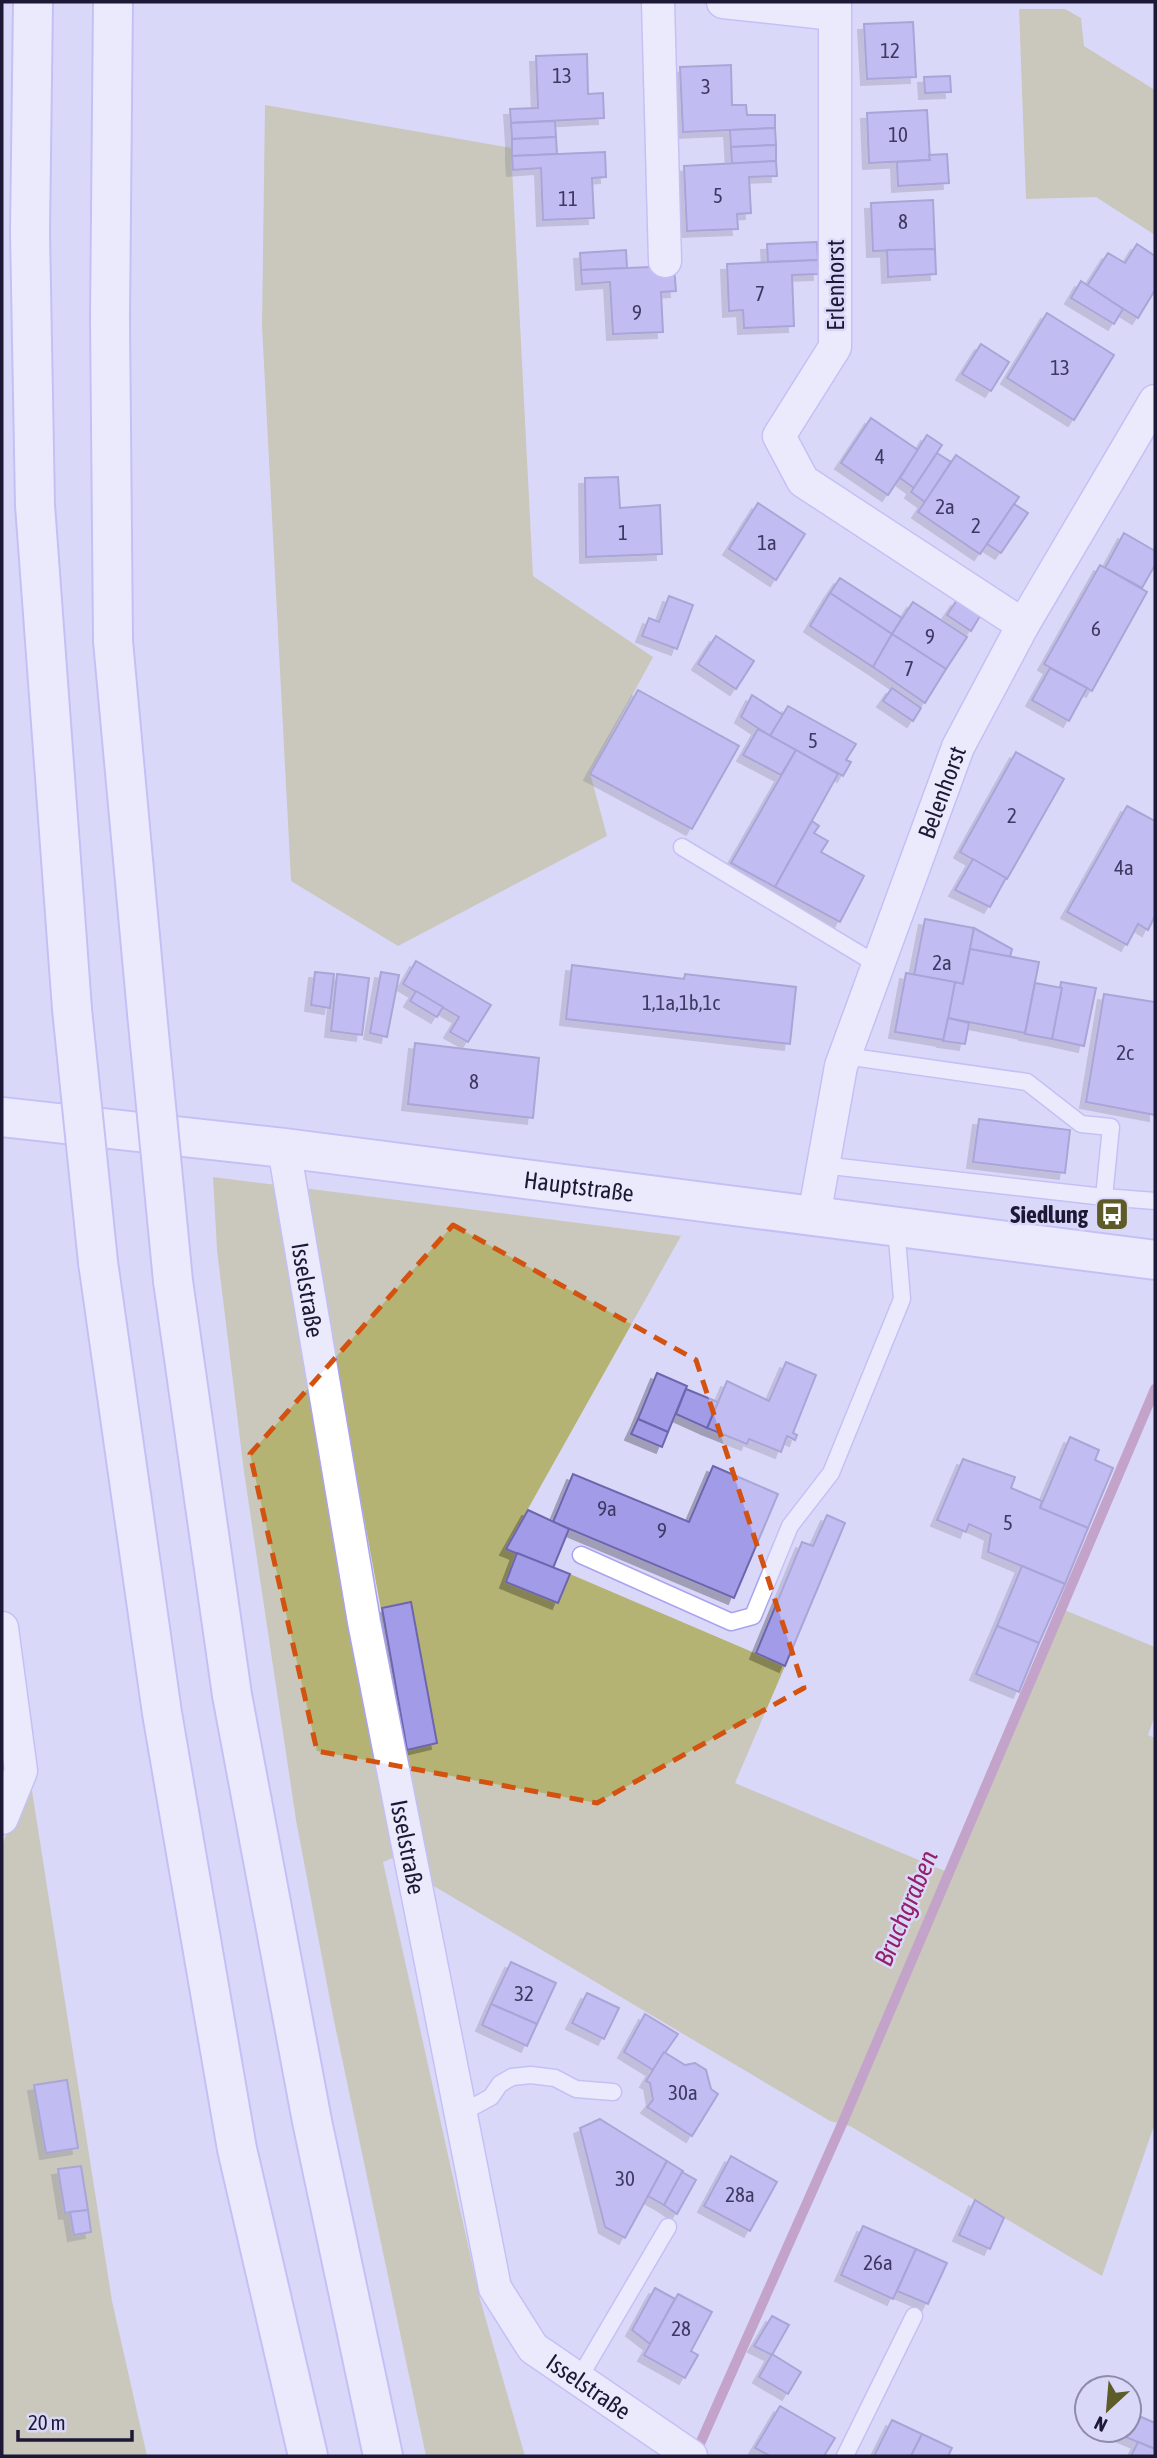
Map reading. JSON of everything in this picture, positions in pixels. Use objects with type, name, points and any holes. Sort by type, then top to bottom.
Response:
[{"type":"main road","points":[[33,2],[30,232],[35,505],[72,1009],[98,1262],[162,1713],[235,2135],[308,2456]]},
{"type":"main road","points":[[113,2],[110,318],[113,640],[173,1281],[232,1695],[312,2121],[383,2456]]},
{"type":"main road","name":"Hauptstraße","points":[[2,1117],[284,1148],[1155,1260]]},
{"type":"street","points":[[658,2],[665,261]]},
{"type":"street","name":"Erlenhorst","points":[[723,2],[834,8],[835,347],[779,436],[803,481],[1023,625]]},
{"type":"street","name":"Belenhorst","points":[[814,1216],[845,1056],[958,747],[1023,625],[1155,401]]},
{"type":"street","name":"Isselstraße","points":[[284,1148],[364,1622],[495,2288],[533,2348],[691,2456]]},
{"type":"street","points":[[2,1628],[4,1662],[21,1772],[2,1818]]},
{"type":"lane","points":[[682,847],[878,964]]},
{"type":"lane","points":[[845,1056],[1027,1082],[1081,1124],[1111,1127],[1104,1197]]},
{"type":"lane","points":[[822,1165],[1155,1201]]},
{"type":"lane","points":[[581,1555],[731,1622],[753,1616],[790,1525],[831,1473],[902,1299],[896,1226]]},
{"type":"lane","points":[[460,2114],[491,2097],[500,2084],[512,2077],[531,2075],[555,2078],[576,2089],[613,2092]]},
{"type":"lane","points":[[578,2379],[668,2227]]},
{"type":"lane","points":[[845,2456],[914,2316]]},
{"type":"highlighted area","points":[[453,1225],[696,1360],[804,1688],[597,1803],[317,1751],[250,1454]]},
{"type":"shaded area","points":[[1019,9],[1065,9],[1081,18],[1084,46],[1155,90],[1155,235],[1096,197],[1026,199]]},
{"type":"shaded area","points":[[265,105],[511,148],[533,576],[653,657],[590,773],[607,836],[398,946],[291,881],[262,326]]},
{"type":"shaded area","points":[[213,1177],[277,1185],[395,1857],[383,1862],[480,2299],[525,2456],[426,2456],[333,2016],[296,1820],[244,1472],[217,1250]]},
{"type":"shaded area","points":[[303,1188],[681,1236],[506,1548],[517,1553],[506,1581],[558,1603],[570,1574],[785,1666],[735,1783],[945,1871],[1057,1607],[1155,1647],[1155,1715],[1148,1735],[1155,1738],[1155,2123],[1102,2276],[850,2126],[830,2121],[432,1885]]},
{"type":"shaded area","points":[[30,1778],[112,2301],[147,2456],[2,2456],[2,1845]]},
{"type":"building","points":[[913,22],[916,77],[867,79],[864,24]]},
{"type":"building","points":[[587,54],[588,94],[603,93],[604,118],[511,123],[510,109],[538,108],[536,56]]},
{"type":"building","points":[[731,65],[732,105],[746,105],[747,115],[775,115],[775,128],[683,132],[680,67]]},
{"type":"building","points":[[950,76],[951,92],[925,93],[924,77]]},
{"type":"building","points":[[927,110],[930,160],[869,163],[867,113]]},
{"type":"building","points":[[555,121],[556,137],[512,139],[511,123]]},
{"type":"building","points":[[775,128],[776,145],[731,147],[730,130]]},
{"type":"building","points":[[556,137],[557,154],[512,156],[512,139]]},
{"type":"building","points":[[776,145],[776,161],[732,164],[731,147]]},
{"type":"building","points":[[605,152],[606,177],[592,178],[594,218],[543,220],[541,168],[513,170],[512,156]]},
{"type":"building","points":[[947,154],[949,183],[898,186],[897,162],[930,160],[929,155]]},
{"type":"building","points":[[776,161],[777,176],[749,177],[751,213],[737,214],[738,229],[687,231],[684,166]]},
{"type":"building","points":[[933,200],[935,249],[873,251],[871,203]]},
{"type":"building","points":[[817,242],[818,260],[768,262],[767,244]]},
{"type":"building","points":[[1137,244],[1155,256],[1155,290],[1138,318],[1087,286],[1108,253],[1125,263]]},
{"type":"building","points":[[935,249],[936,274],[888,277],[887,250]]},
{"type":"building","points":[[626,250],[627,268],[581,270],[580,253]]},
{"type":"building","points":[[818,260],[819,274],[792,275],[794,326],[744,328],[743,310],[729,311],[727,264]]},
{"type":"building","points":[[674,266],[676,291],[661,292],[663,332],[613,334],[610,282],[582,284],[581,270]]},
{"type":"building","points":[[1081,281],[1123,309],[1114,324],[1071,298]]},
{"type":"building","points":[[1047,313],[1114,355],[1074,420],[1007,378]]},
{"type":"building","points":[[981,344],[1009,362],[991,391],[962,374]]},
{"type":"building","points":[[871,418],[918,450],[888,495],[841,463]]},
{"type":"building","points":[[927,435],[942,445],[914,488],[900,478]]},
{"type":"building","points":[[937,453],[951,462],[925,502],[911,492]]},
{"type":"building","points":[[956,455],[1019,497],[980,554],[918,512]]},
{"type":"building","points":[[618,477],[620,508],[660,505],[662,554],[586,557],[585,478]]},
{"type":"building","points":[[758,503],[805,534],[776,580],[729,549]]},
{"type":"building","points":[[1014,504],[1028,513],[1001,553],[987,544]]},
{"type":"building","points":[[1124,533],[1155,551],[1155,565],[1142,588],[1105,568]]},
{"type":"building","points":[[1100,565],[1147,592],[1092,691],[1044,664]]},
{"type":"building","points":[[840,578],[902,618],[892,634],[830,593]]},
{"type":"building","points":[[830,593],[892,634],[873,667],[810,626]]},
{"type":"building","points":[[669,596],[693,605],[677,649],[642,636],[649,618],[659,622]]},
{"type":"building","points":[[957,600],[980,616],[971,631],[947,615]]},
{"type":"building","points":[[913,602],[967,637],[946,669],[892,634]]},
{"type":"building","points":[[892,634],[946,669],[925,703],[873,667]]},
{"type":"building","points":[[716,636],[754,661],[736,689],[698,664]]},
{"type":"building","points":[[1050,668],[1087,688],[1069,721],[1032,700]]},
{"type":"building","points":[[892,688],[921,708],[913,721],[883,701]]},
{"type":"building","points":[[638,690],[739,746],[692,829],[590,774]]},
{"type":"building","points":[[752,695],[783,715],[770,736],[741,717]]},
{"type":"building","points":[[788,706],[856,744],[846,760],[851,762],[843,776],[770,736]]},
{"type":"building","points":[[758,729],[796,750],[781,775],[743,755]]},
{"type":"building","points":[[796,750],[838,774],[775,887],[731,863]]},
{"type":"building","points":[[1016,752],[1064,779],[1007,879],[960,852]]},
{"type":"building","points":[[1127,806],[1155,821],[1155,916],[1148,930],[1138,924],[1127,945],[1067,912]]},
{"type":"building","points":[[812,821],[819,826],[814,833],[828,841],[821,852],[864,876],[840,922],[775,887]]},
{"type":"building","points":[[973,859],[1006,878],[990,907],[955,890]]},
{"type":"building","points":[[925,919],[974,928],[963,984],[914,975]]},
{"type":"building","points":[[974,928],[1012,949],[1010,957],[970,949]]},
{"type":"building","points":[[970,949],[1039,962],[1025,1033],[948,1018],[955,982],[963,984]]},
{"type":"building","points":[[416,961],[491,1005],[468,1042],[450,1032],[459,1017],[403,984]]},
{"type":"building","points":[[572,965],[684,979],[685,974],[796,987],[790,1044],[566,1019]]},
{"type":"building","points":[[315,972],[334,974],[330,1008],[311,1005]]},
{"type":"building","points":[[381,972],[399,975],[387,1037],[370,1033]]},
{"type":"building","points":[[906,973],[955,982],[944,1040],[895,1032]]},
{"type":"building","points":[[337,974],[369,978],[362,1035],[331,1031]]},
{"type":"building","points":[[1061,982],[1096,988],[1084,1046],[1052,1039]]},
{"type":"building","points":[[1035,983],[1062,988],[1052,1039],[1025,1034]]},
{"type":"building","points":[[416,991],[443,1007],[437,1017],[410,1001]]},
{"type":"building","points":[[1104,994],[1155,1002],[1155,1115],[1086,1102]]},
{"type":"building","points":[[948,1018],[969,1023],[965,1044],[943,1041]]},
{"type":"building","points":[[415,1043],[539,1058],[533,1118],[408,1104]]},
{"type":"building","points":[[979,1119],[1070,1130],[1065,1173],[973,1162]]},
{"type":"building","points":[[786,1362],[816,1375],[793,1433],[797,1435],[795,1440],[787,1436],[781,1452],[749,1439],[747,1444],[707,1428],[727,1381],[769,1401]]},
{"type":"building","points":[[657,1373],[687,1386],[668,1432],[638,1419]]},
{"type":"building","points":[[686,1389],[718,1402],[707,1428],[676,1414]]},
{"type":"building","points":[[638,1419],[668,1432],[662,1447],[631,1434]]},
{"type":"building","points":[[1070,1437],[1099,1450],[1095,1460],[1113,1468],[1088,1528],[1040,1508]]},
{"type":"building","points":[[963,1459],[1015,1477],[1011,1488],[1042,1501],[1040,1508],[1088,1528],[1065,1584],[988,1552],[991,1534],[969,1524],[966,1532],[937,1520]]},
{"type":"building","points":[[713,1466],[778,1494],[734,1598],[553,1522],[573,1474],[689,1522]]},
{"type":"building","points":[[528,1510],[569,1529],[553,1568],[506,1549]]},
{"type":"building","points":[[827,1515],[845,1523],[785,1666],[756,1653],[802,1542],[813,1546]]},
{"type":"building","points":[[517,1553],[570,1574],[558,1603],[506,1582]]},
{"type":"building","points":[[1022,1566],[1065,1584],[1039,1643],[997,1626]]},
{"type":"building","points":[[411,1602],[437,1743],[407,1750],[382,1608]]},
{"type":"building","points":[[997,1626],[1039,1643],[1019,1692],[976,1674]]},
{"type":"building","points":[[511,1962],[556,1983],[537,2024],[491,2004]]},
{"type":"building","points":[[587,1993],[619,2008],[604,2039],[572,2023]]},
{"type":"building","points":[[491,2004],[537,2024],[527,2046],[482,2025]]},
{"type":"building","points":[[645,2014],[678,2034],[653,2070],[624,2052]]},
{"type":"building","points":[[664,2052],[685,2065],[695,2063],[706,2070],[711,2089],[718,2094],[692,2136],[647,2107],[653,2100],[650,2083],[646,2081]]},
{"type":"building","points":[[67,2080],[78,2148],[46,2153],[34,2085]]},
{"type":"building","points":[[600,2119],[667,2161],[625,2238],[605,2227],[580,2128]]},
{"type":"building","points":[[731,2156],[777,2182],[750,2231],[704,2206]]},
{"type":"building","points":[[667,2161],[683,2171],[664,2205],[648,2196]]},
{"type":"building","points":[[81,2166],[88,2210],[65,2213],[58,2169]]},
{"type":"building","points":[[682,2172],[696,2180],[677,2214],[664,2205]]},
{"type":"building","points":[[975,2200],[1004,2218],[990,2249],[959,2235]]},
{"type":"building","points":[[88,2210],[91,2232],[74,2235],[70,2212]]},
{"type":"building","points":[[863,2226],[916,2249],[893,2299],[841,2275]]},
{"type":"building","points":[[916,2249],[947,2263],[928,2304],[897,2291]]},
{"type":"building","points":[[655,2288],[675,2299],[650,2344],[632,2330]]},
{"type":"building","points":[[678,2294],[712,2312],[691,2351],[698,2355],[685,2378],[644,2355]]},
{"type":"building","points":[[772,2316],[789,2325],[772,2355],[754,2346]]},
{"type":"building","points":[[772,2354],[801,2372],[788,2394],[759,2377]]},
{"type":"building","points":[[780,2406],[835,2438],[824,2456],[770,2456],[755,2448]]},
{"type":"building","points":[[1143,2418],[1155,2423],[1155,2449],[1143,2444]]},
{"type":"building","points":[[892,2420],[922,2434],[911,2456],[874,2456]]},
{"type":"building","points":[[922,2434],[952,2448],[948,2456],[911,2456]]},
{"type":"building","points":[[1137,2444],[1155,2449],[1155,2456],[1131,2456]]},
{"type":"waterway","name":"Bruchgraben","points":[[699,2446],[842,2124],[1155,1389]]},
{"type":"place","name":"Siedlung","points":[[1112,1214]]}]
